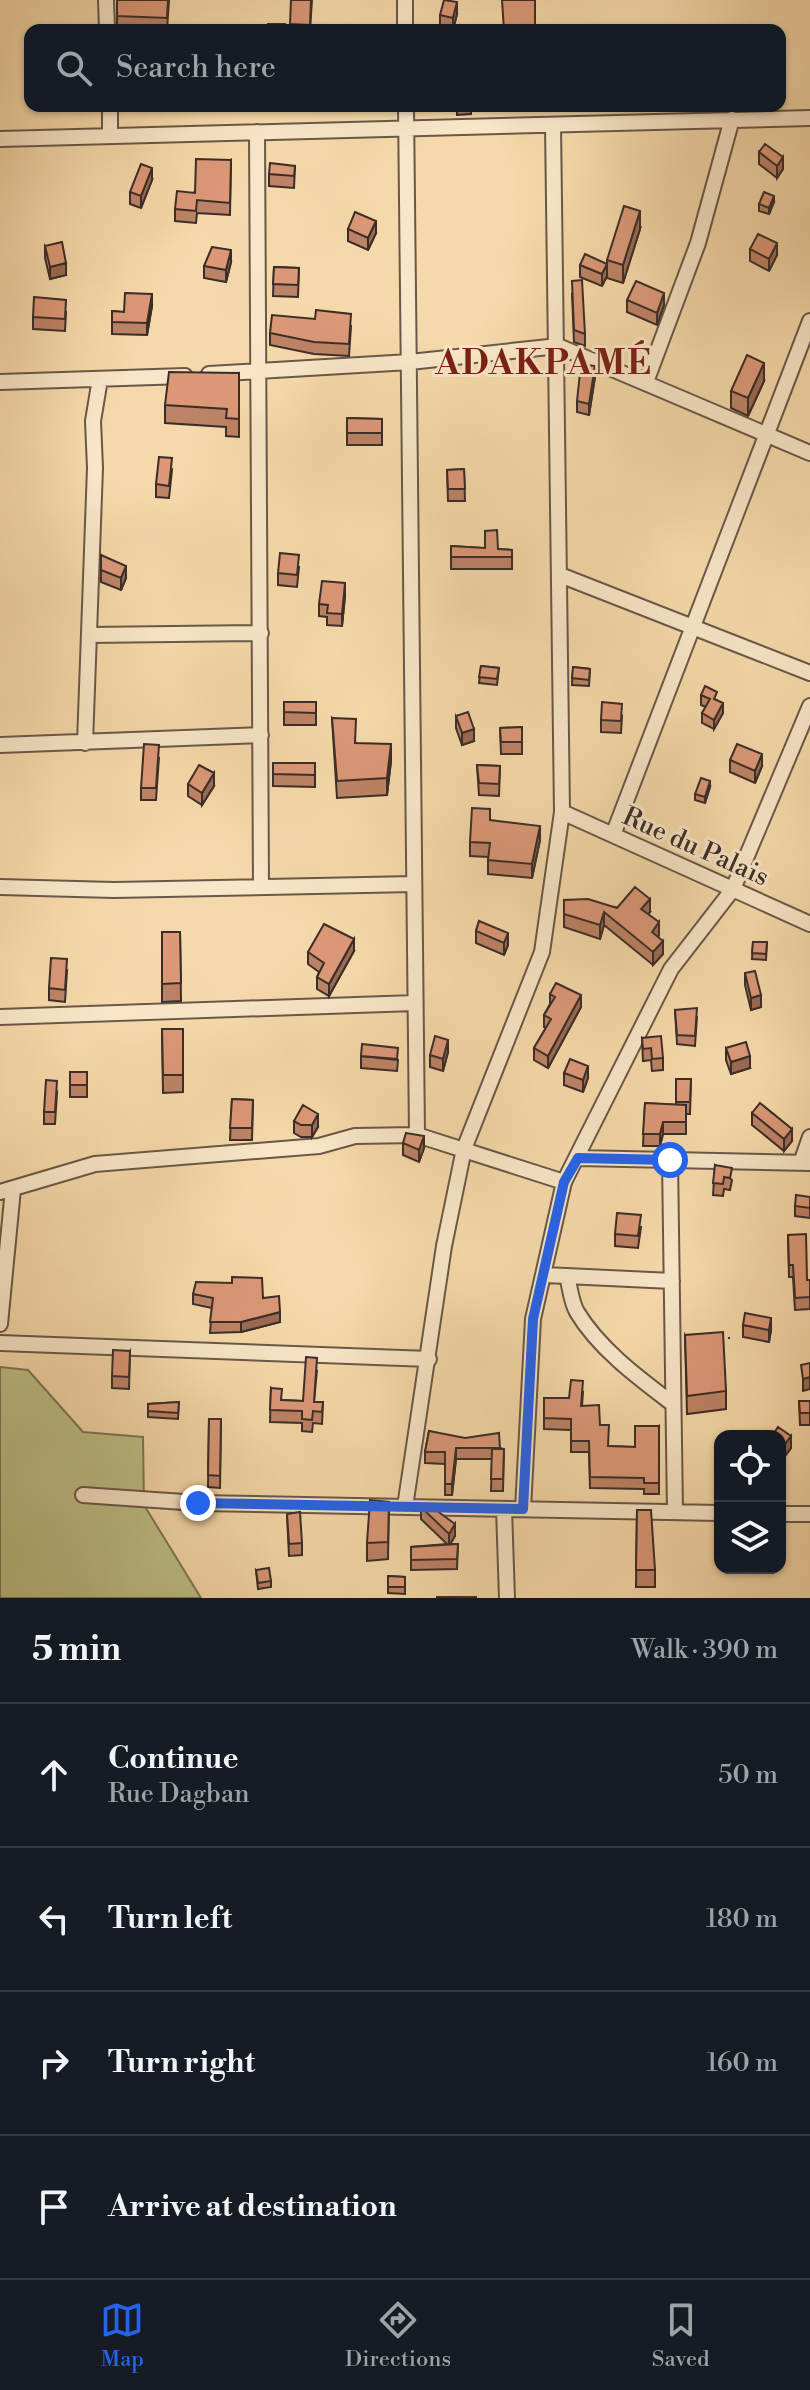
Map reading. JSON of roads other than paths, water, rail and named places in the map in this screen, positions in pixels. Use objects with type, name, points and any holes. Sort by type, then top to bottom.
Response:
[{"type":"street","points":[[106,0],[107,24]]},
{"type":"street","points":[[405,0],[405,24]]},
{"type":"street","points":[[110,112],[110,135]]},
{"type":"street","points":[[406,112],[417,1135]]},
{"type":"street","points":[[0,139],[810,118]]},
{"type":"street","points":[[646,382],[698,243],[726,150],[732,119]]},
{"type":"street","points":[[405,1507],[444,1246],[464,1149],[542,952],[562,812],[553,125]]},
{"type":"street","points":[[257,132],[261,887]]},
{"type":"street","points":[[613,835],[810,321]]},
{"type":"street","points":[[0,382],[410,362],[558,346],[810,453]]},
{"type":"street","points":[[85,743],[95,468],[93,421],[100,379]]},
{"type":"street","points":[[560,575],[810,673]]},
{"type":"street","points":[[89,635],[261,633]]},
{"type":"street","points":[[523,1509],[533,1319],[564,1182],[671,969],[733,889],[810,706]]},
{"type":"street","points":[[0,745],[261,735]]},
{"type":"street","name":"Rue du Palais","points":[[562,812],[810,924]]},
{"type":"street","points":[[0,887],[114,890],[414,884]]},
{"type":"street","points":[[0,1017],[415,1003]]},
{"type":"street","points":[[0,1324],[6,1190],[95,1164],[319,1146],[355,1136],[417,1135],[564,1182]]},
{"type":"street","points":[[578,1158],[806,1163],[810,1137]]},
{"type":"street","points":[[670,1160],[675,1512]]},
{"type":"street","points":[[545,1275],[672,1281]]},
{"type":"street","points":[[567,1276],[575,1309],[584,1322],[628,1368],[673,1404]]},
{"type":"street","points":[[0,1343],[429,1359]]},
{"type":"street","points":[[83,1495],[198,1503],[714,1513]]},
{"type":"street","points":[[504,1509],[507,1598]]},
{"type":"street","points":[[786,1514],[810,1514]]},
{"type":"district","name":"ADAKPAMÉ","points":[[544,362]]}]
